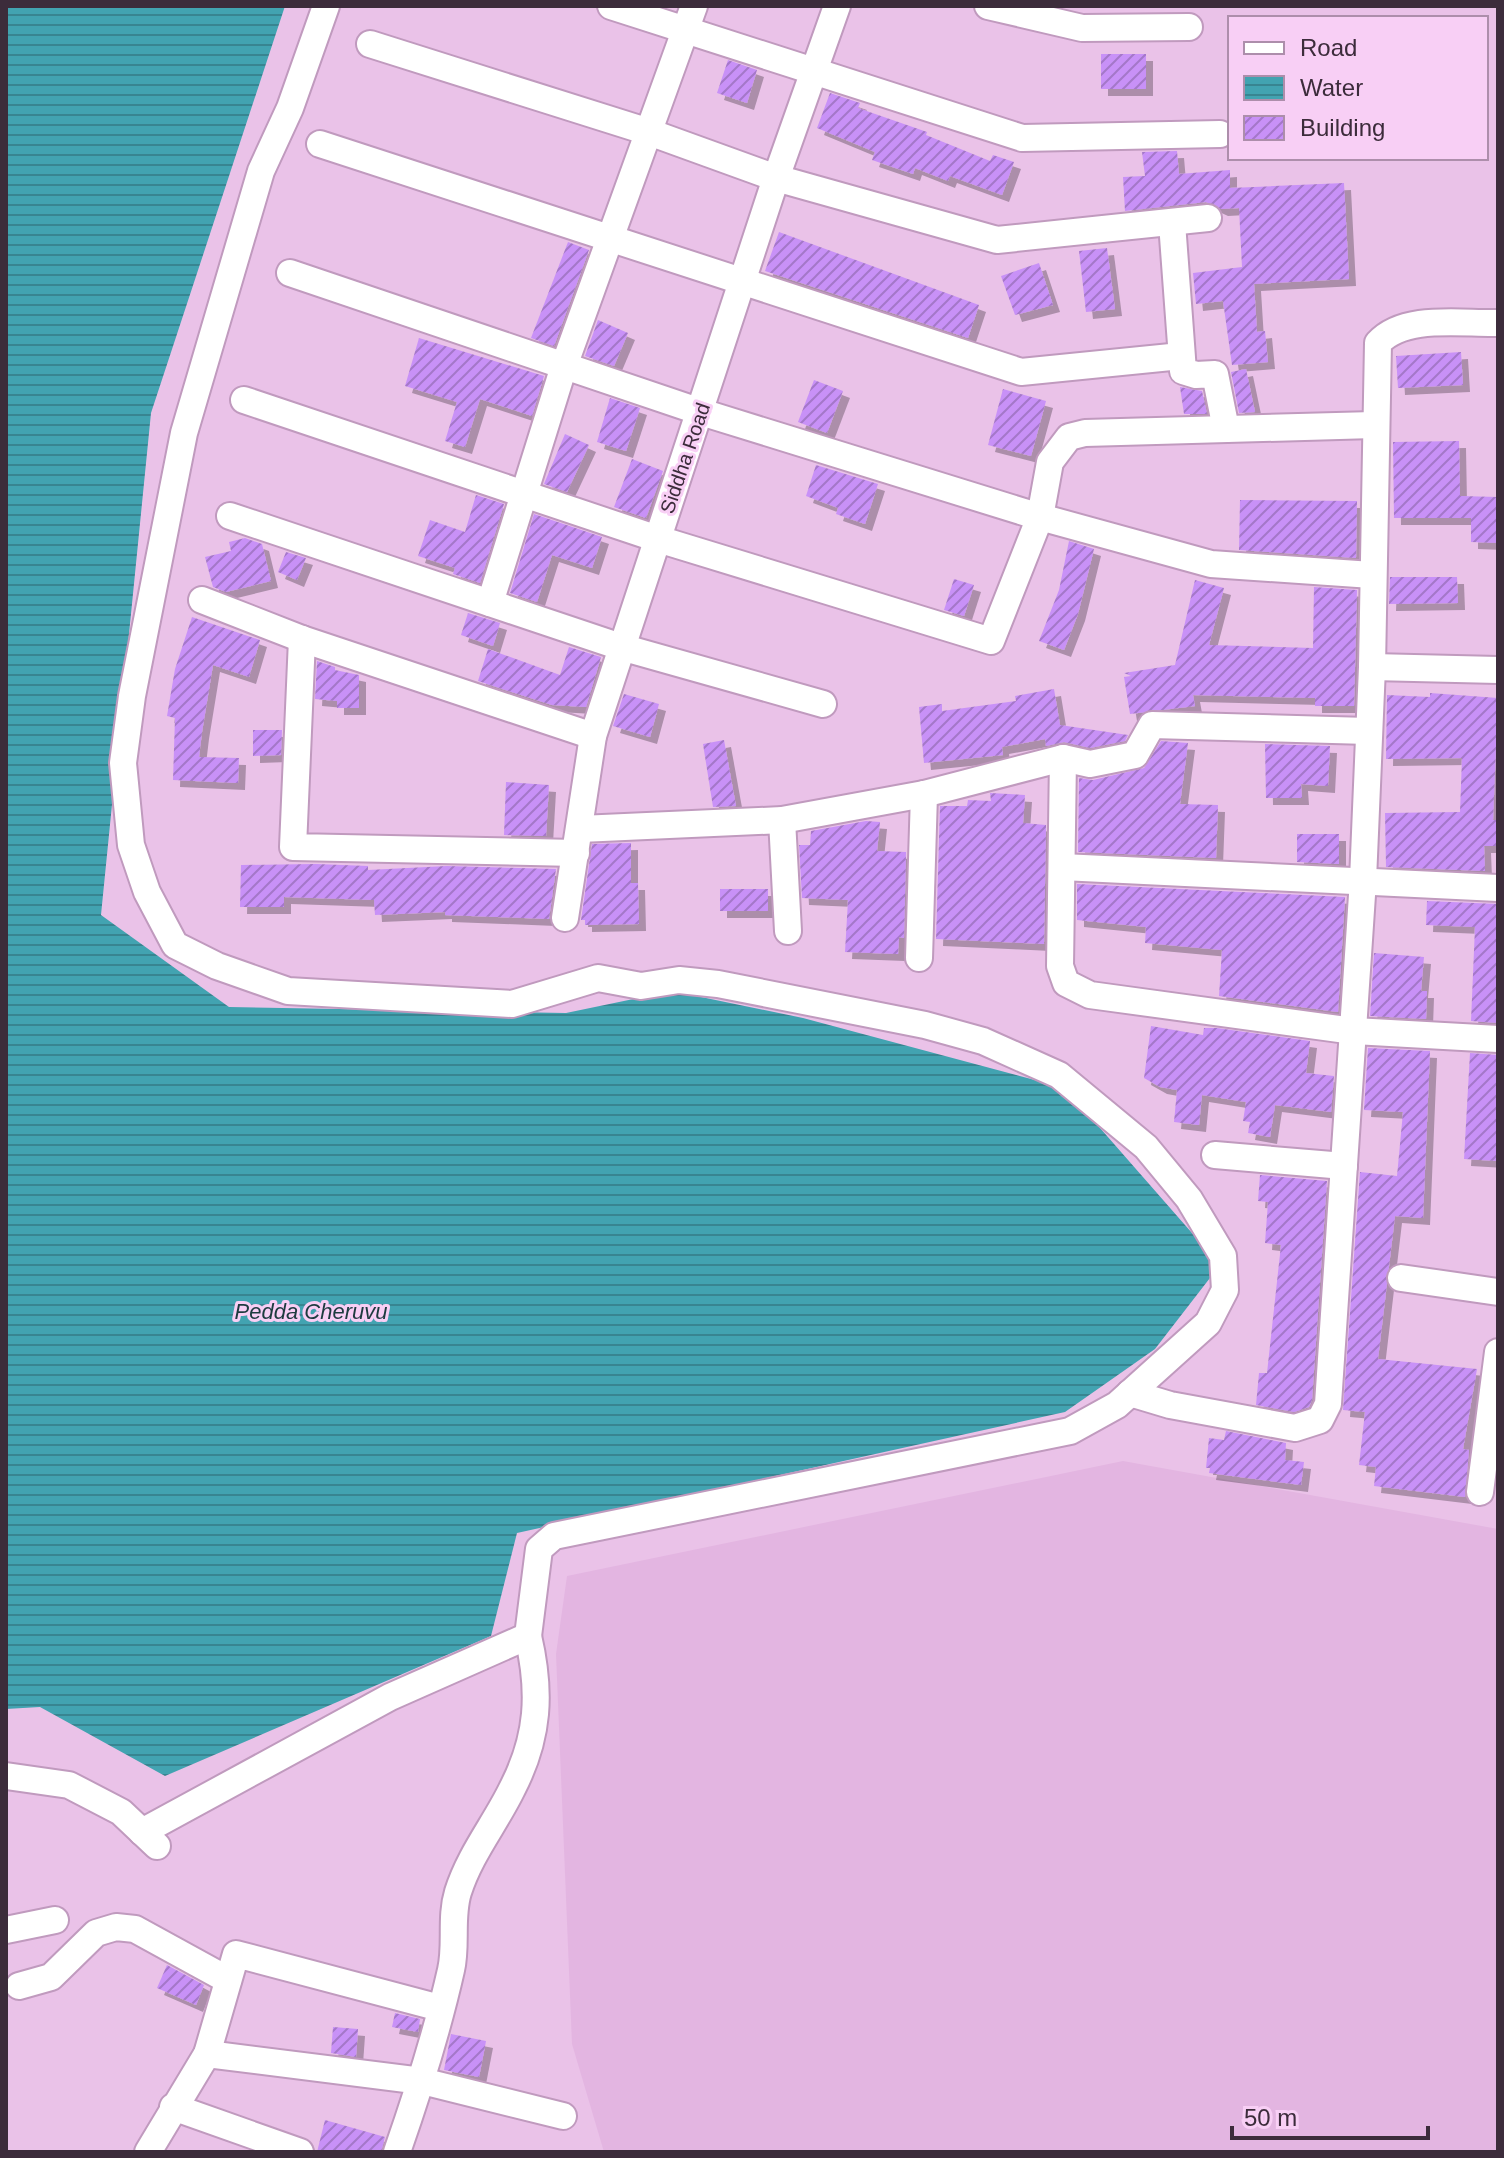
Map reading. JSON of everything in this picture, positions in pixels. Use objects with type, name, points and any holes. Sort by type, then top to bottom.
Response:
[{"type":"street","points":[[326,6],[290,108],[261,171],[184,433],[132,696],[123,763],[131,845],[147,892],[175,945],[217,966],[288,991],[512,1004],[598,978],[641,986],[679,980],[718,984],[925,1025],[983,1041],[1059,1075],[1146,1147],[1189,1199],[1223,1256],[1225,1290],[1208,1323],[1117,1405],[1070,1431],[554,1536],[539,1549],[528,1636],[538,1679],[529,1752],[457,1893],[452,1967],[422,2081],[397,2152]]},
{"type":"street","points":[[611,6],[690,18],[815,72],[1022,138],[1220,134]]},
{"type":"street","name":"Siddha Road","points":[[565,918],[593,736],[776,178],[837,6]]},
{"type":"street","points":[[988,6],[1082,28],[1189,27]]},
{"type":"street","points":[[490,603],[564,366],[690,18]]},
{"type":"street","points":[[370,44],[649,132],[776,178],[997,240],[1208,218]]},
{"type":"street","points":[[320,144],[1021,372],[1181,356]]},
{"type":"street","points":[[1172,223],[1183,371],[1215,374],[1226,429]]},
{"type":"street","points":[[290,273],[701,412],[1040,517],[1211,564],[1372,575]]},
{"type":"street","points":[[1130,1393],[1170,1405],[1295,1428],[1320,1420],[1328,1404],[1363,880],[1372,667],[1376,355],[1378,343],[1387,333],[1405,326],[1498,323]]},
{"type":"street","points":[[244,400],[658,539],[991,641],[1040,517],[1050,462],[1069,437],[1085,433],[1374,425]]},
{"type":"street","points":[[230,516],[621,647],[823,704]]},
{"type":"street","points":[[202,600],[302,639],[593,736]]},
{"type":"street","points":[[302,639],[293,847],[578,841],[782,820],[924,794],[1063,758],[1090,764],[1135,755],[1152,725],[1368,731]]},
{"type":"street","points":[[1372,667],[1498,670]]},
{"type":"street","points":[[1063,758],[1060,966],[1066,983],[1090,995],[1354,1031],[1498,1039]]},
{"type":"street","points":[[919,958],[924,794]]},
{"type":"street","points":[[782,820],[788,931]]},
{"type":"street","points":[[1062,867],[1498,888]]},
{"type":"street","points":[[1215,1155],[1344,1166]]},
{"type":"street","points":[[1401,1278],[1498,1292]]},
{"type":"street","points":[[1480,1492],[1492,1444],[1498,1352]]},
{"type":"street","points":[[6,1776],[69,1785],[121,1812],[149,1839],[390,1697],[528,1636]]},
{"type":"street","points":[[6,1930],[55,1920]]},
{"type":"street","points":[[19,1986],[51,1977],[96,1933],[116,1927],[135,1929],[228,1980]]},
{"type":"street","points":[[148,2152],[207,2054],[236,1954],[440,2008]]},
{"type":"street","points":[[207,2054],[422,2081],[563,2116]]},
{"type":"street","points":[[173,2107],[300,2152]]},
{"type":"shaded area","points":[[1123,1461],[1498,1529],[1498,2152],[604,2152],[572,2044],[556,1654],[567,1576]]},
{"type":"water","name":"Pedda Cheruvu","points":[[6,6],[285,6],[151,413],[101,915],[229,1007],[566,1013],[672,991],[803,1018],[1065,1088],[1220,1265],[1155,1349],[1065,1412],[517,1533],[491,1636],[165,1776],[40,1707],[6,1709]]},
{"type":"building","points":[[1101,54],[1146,54],[1146,89],[1101,89]]},
{"type":"building","points":[[728,60],[757,70],[747,103],[717,93]]},
{"type":"building","points":[[830,93],[860,103],[858,108],[927,132],[926,135],[990,161],[993,155],[1014,162],[1002,195],[950,176],[948,181],[915,168],[913,174],[872,160],[875,152],[817,128]]},
{"type":"building","points":[[1177,151],[1179,174],[1230,170],[1230,188],[1344,183],[1349,279],[1254,284],[1257,332],[1265,331],[1268,362],[1232,365],[1223,301],[1196,304],[1193,273],[1242,267],[1239,208],[1221,209],[1206,202],[1125,211],[1123,177],[1145,176],[1142,152]]},
{"type":"building","points":[[779,232],[979,305],[968,338],[765,271]]},
{"type":"building","points":[[568,242],[589,250],[554,346],[531,338]]},
{"type":"building","points":[[1107,248],[1115,309],[1086,312],[1079,251]]},
{"type":"building","points":[[1039,263],[1053,305],[1015,315],[1001,276]]},
{"type":"building","points":[[598,320],[628,333],[614,366],[585,356]]},
{"type":"building","points":[[419,338],[544,376],[532,416],[480,399],[465,447],[445,441],[457,402],[405,386]]},
{"type":"building","points":[[1461,352],[1463,385],[1398,388],[1396,356]]},
{"type":"building","points":[[1246,369],[1255,412],[1239,413],[1231,372]]},
{"type":"building","points":[[814,380],[843,391],[827,433],[798,422]]},
{"type":"building","points":[[1180,387],[1202,391],[1207,414],[1184,414]]},
{"type":"building","points":[[1003,389],[1046,401],[1031,456],[988,445]]},
{"type":"building","points":[[610,398],[640,408],[626,451],[597,442]]},
{"type":"building","points":[[565,434],[589,445],[567,492],[544,484]]},
{"type":"building","points":[[1459,441],[1460,496],[1498,497],[1498,543],[1471,542],[1471,518],[1394,518],[1393,442]]},
{"type":"building","points":[[632,459],[663,471],[646,518],[614,507]]},
{"type":"building","points":[[816,465],[878,484],[865,524],[836,514],[838,508],[806,496]]},
{"type":"building","points":[[476,495],[504,504],[480,583],[453,574],[455,568],[418,556],[430,520],[465,532]]},
{"type":"building","points":[[1240,500],[1357,501],[1356,558],[1239,550]]},
{"type":"building","points":[[534,514],[602,537],[592,568],[552,555],[537,602],[510,593]]},
{"type":"building","points":[[245,538],[262,544],[271,581],[226,592],[213,587],[205,557],[231,551],[229,542]]},
{"type":"building","points":[[1069,541],[1094,549],[1078,614],[1064,650],[1039,641],[1059,590]]},
{"type":"building","points":[[286,552],[306,558],[297,580],[278,572]]},
{"type":"building","points":[[1390,577],[1457,577],[1458,603],[1389,604]]},
{"type":"building","points":[[954,579],[974,585],[964,616],[944,610]]},
{"type":"building","points":[[1195,580],[1224,588],[1209,645],[1313,648],[1314,587],[1357,590],[1354,706],[1315,706],[1315,698],[1193,695],[1195,706],[1130,714],[1124,677],[1131,676],[1124,673],[1175,665]]},
{"type":"building","points":[[468,613],[500,623],[493,646],[461,635]]},
{"type":"building","points":[[192,617],[260,640],[249,677],[213,665],[202,732],[199,757],[239,758],[238,783],[173,780],[175,718],[167,716],[175,669]]},
{"type":"building","points":[[569,647],[601,657],[586,707],[552,705],[478,681],[488,649],[560,675]]},
{"type":"building","points":[[317,661],[335,667],[335,670],[359,675],[359,708],[337,708],[337,701],[315,699]]},
{"type":"building","points":[[1054,689],[1060,725],[1128,735],[1125,741],[1090,748],[1064,742],[1046,746],[1045,739],[1002,747],[1003,755],[924,763],[919,707],[942,704],[942,711],[1016,701],[1015,696]]},
{"type":"building","points":[[1430,693],[1498,698],[1493,820],[1498,820],[1498,846],[1484,846],[1485,871],[1386,867],[1385,813],[1460,812],[1462,758],[1386,759],[1387,695],[1430,697]]},
{"type":"building","points":[[624,694],[659,704],[650,737],[613,726]]},
{"type":"building","points":[[253,730],[282,730],[281,755],[253,756]]},
{"type":"building","points":[[724,740],[736,806],[713,807],[703,744]]},
{"type":"building","points":[[1161,741],[1188,743],[1180,804],[1218,805],[1216,858],[1078,852],[1079,778],[1093,780],[1144,768]]},
{"type":"building","points":[[1265,744],[1330,746],[1328,786],[1301,784],[1302,798],[1266,798]]},
{"type":"building","points":[[506,782],[549,785],[546,836],[504,835]]},
{"type":"building","points":[[990,793],[1025,795],[1023,823],[1046,825],[1044,944],[936,939],[940,806],[967,806],[968,800],[991,801]]},
{"type":"building","points":[[866,821],[880,822],[877,851],[906,852],[904,938],[899,937],[898,954],[845,952],[848,900],[802,898],[799,845],[810,845],[811,831]]},
{"type":"building","points":[[1297,834],[1339,834],[1339,864],[1297,862]]},
{"type":"building","points":[[631,843],[631,883],[638,883],[639,924],[585,925],[585,920],[581,920],[592,844]]},
{"type":"building","points":[[241,865],[368,866],[368,870],[447,866],[556,869],[549,919],[445,915],[445,912],[375,915],[374,900],[284,897],[284,907],[240,907]]},
{"type":"building","points":[[1077,884],[1345,897],[1338,1012],[1219,996],[1222,950],[1145,943],[1146,927],[1077,920]]},
{"type":"building","points":[[720,889],[768,889],[768,911],[720,911]]},
{"type":"building","points":[[1427,901],[1498,904],[1498,1023],[1471,1021],[1475,927],[1426,925]]},
{"type":"building","points":[[1374,953],[1424,957],[1421,991],[1427,991],[1426,1019],[1370,1016]]},
{"type":"building","points":[[1151,1026],[1203,1035],[1204,1028],[1217,1028],[1310,1041],[1306,1073],[1334,1076],[1331,1112],[1275,1105],[1270,1137],[1248,1133],[1250,1122],[1243,1121],[1246,1102],[1202,1095],[1199,1125],[1174,1122],[1177,1090],[1160,1087],[1144,1078]]},
{"type":"building","points":[[1368,1048],[1430,1051],[1423,1218],[1395,1216],[1378,1359],[1477,1369],[1463,1449],[1469,1450],[1465,1497],[1374,1486],[1376,1467],[1359,1465],[1365,1412],[1343,1410],[1360,1172],[1397,1176],[1403,1112],[1364,1110]]},
{"type":"building","points":[[1470,1053],[1498,1055],[1498,1161],[1464,1159]]},
{"type":"building","points":[[1260,1175],[1327,1181],[1312,1400],[1309,1407],[1294,1412],[1256,1405],[1259,1373],[1267,1373],[1281,1245],[1265,1243],[1268,1202],[1258,1201]]},
{"type":"building","points":[[1226,1431],[1286,1443],[1285,1460],[1304,1462],[1301,1485],[1209,1473],[1210,1468],[1206,1468],[1209,1438],[1224,1440]]},
{"type":"building","points":[[167,1965],[204,1985],[196,2005],[157,1988]]},
{"type":"building","points":[[395,2013],[420,2019],[418,2032],[392,2027]]},
{"type":"building","points":[[333,2027],[358,2029],[356,2057],[331,2053]]},
{"type":"building","points":[[451,2034],[486,2041],[479,2077],[444,2070]]},
{"type":"building","points":[[325,2120],[385,2137],[381,2152],[317,2152]]}]
